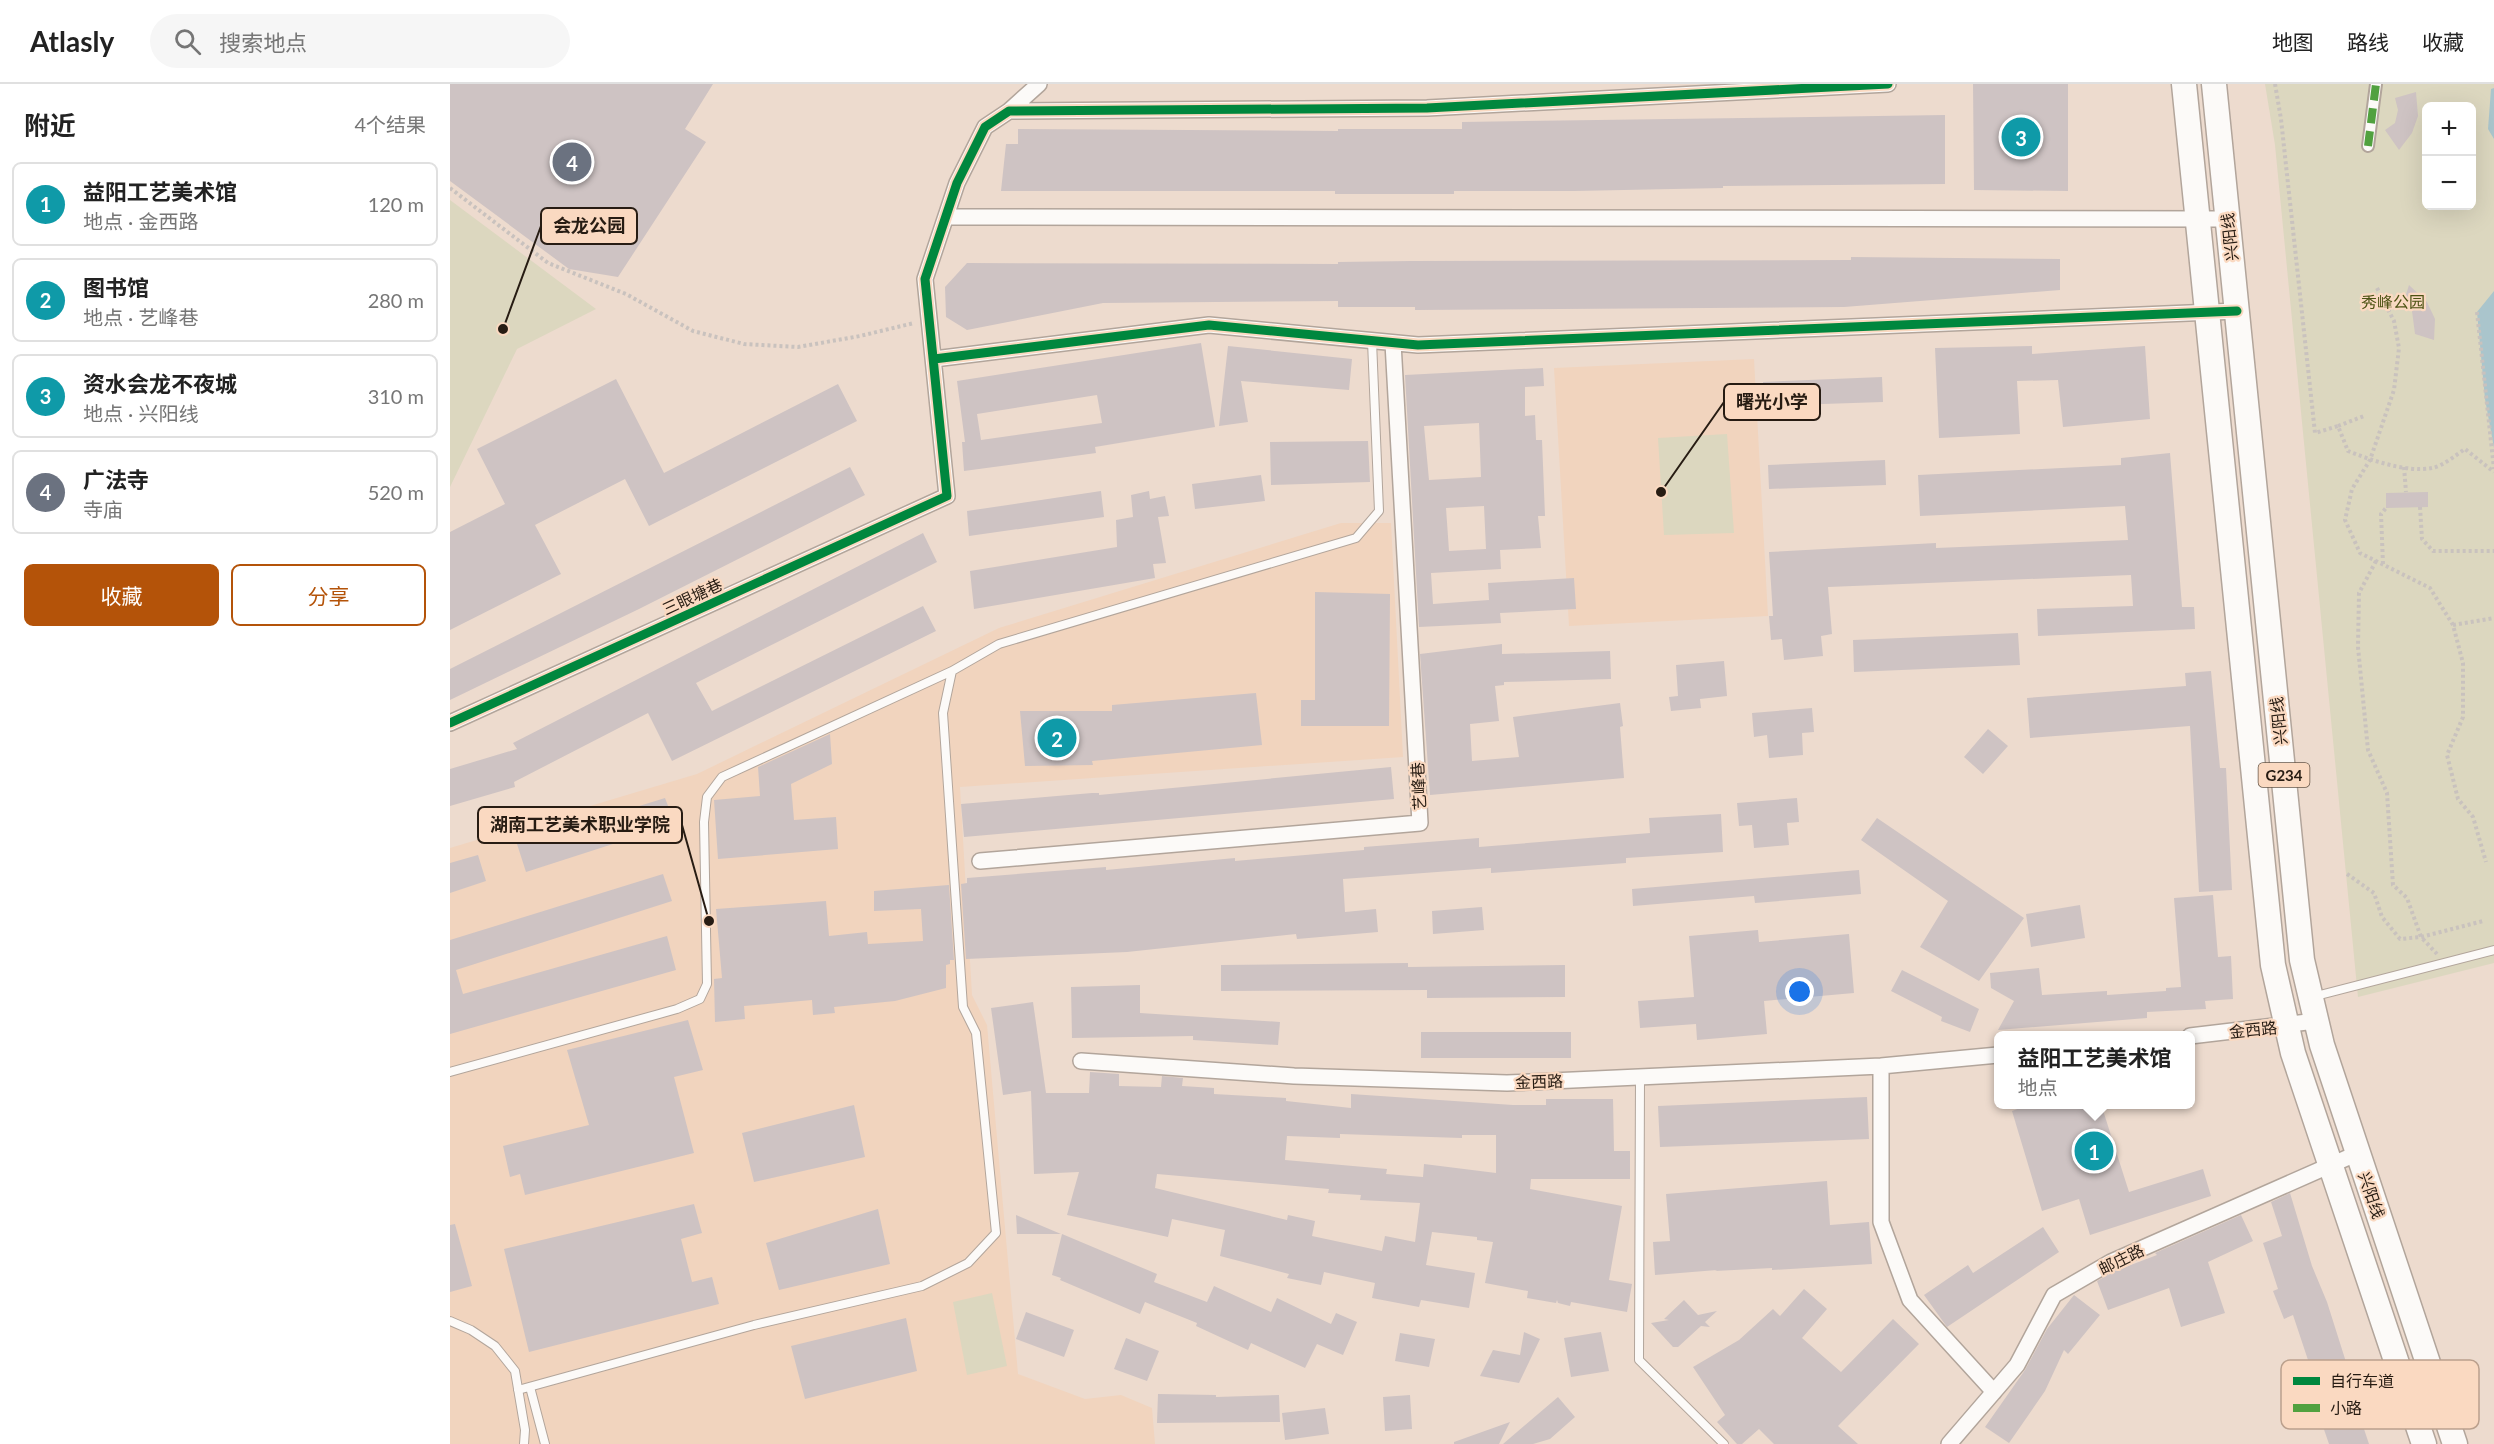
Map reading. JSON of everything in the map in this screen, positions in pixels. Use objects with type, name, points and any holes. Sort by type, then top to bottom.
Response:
[{"type":"highway","name":"兴阳线","points":[[2184,84],[2273,964],[2293,1053],[2396,1360]]},
{"type":"highway","name":"兴阳线","points":[[2214,84],[2302,960],[2322,1045],[2428,1360]]},
{"type":"highway","name":"兴阳线","points":[[2419,1429],[2424,1444]]},
{"type":"highway","name":"兴阳线","points":[[2451,1429],[2456,1444]]},
{"type":"street","points":[[1039,84],[1009,111],[985,127],[957,183],[925,279],[934,358],[1209,325],[1418,345],[2237,311]]},
{"type":"street","points":[[1009,111],[1426,108],[1888,84]]},
{"type":"street","points":[[2368,146],[2376,84]]},
{"type":"street","points":[[947,217],[2227,219]]},
{"type":"street","name":"艺峰巷","points":[[980,861],[1420,823],[1393,343]]},
{"type":"street","name":"三眼塘巷","points":[[450,723],[947,496],[934,358]]},
{"type":"street","name":"金西路","points":[[2195,1035],[2316,1021]]},
{"type":"street","name":"金西路","points":[[1081,1061],[1294,1076],[1507,1083],[1881,1066],[1994,1055]]},
{"type":"street","points":[[1881,1066],[1881,1222],[1910,1300],[1994,1392]]},
{"type":"street","name":"邮庄路","points":[[1949,1444],[2017,1365],[2054,1295],[2111,1262],[2358,1153]]},
{"type":"lane","points":[[450,1072],[677,1009],[700,999],[707,984],[704,822],[707,797],[722,777],[952,671],[999,644],[1356,538],[1379,511],[1372,341]]},
{"type":"lane","points":[[518,1390],[754,1325],[922,1286],[968,1263],[996,1233],[976,1033],[963,1007],[943,713],[952,671]]},
{"type":"lane","points":[[2311,997],[2494,950]]},
{"type":"lane","points":[[1640,1077],[1639,1360],[1724,1444]]},
{"type":"lane","points":[[450,1321],[471,1330],[495,1346],[515,1371],[525,1430],[524,1444]]},
{"type":"lane","points":[[530,1387],[545,1444]]},
{"type":"path","points":[[2275,84],[2296,249],[2315,434],[2364,416]]},
{"type":"path","points":[[450,188],[548,263],[626,294],[693,331],[744,344],[798,347],[860,336],[929,319]]},
{"type":"path","points":[[2377,288],[2394,321],[2399,348],[2394,390],[2370,460],[2352,489],[2345,520],[2360,553],[2430,588],[2453,625],[2463,663],[2463,717],[2447,755],[2458,799],[2473,817],[2486,862]]},
{"type":"path","points":[[2477,312],[2494,470]]},
{"type":"path","points":[[2338,426],[2348,451],[2370,460],[2404,467],[2433,468],[2465,449],[2494,470]]},
{"type":"path","points":[[2404,467],[2406,492]]},
{"type":"path","points":[[2420,507],[2422,539],[2433,550],[2494,551]]},
{"type":"path","points":[[2383,564],[2381,514],[2386,508]]},
{"type":"path","points":[[2376,561],[2359,593],[2358,647],[2368,750],[2387,793],[2388,842],[2393,885],[2407,898],[2421,938],[2446,963]]},
{"type":"path","points":[[2453,625],[2494,618]]},
{"type":"path","points":[[2347,874],[2374,893],[2382,917],[2400,939],[2421,938],[2483,921]]},
{"type":"shaded area","points":[[1754,359],[1768,616],[1569,626],[1554,368]]},
{"type":"shaded area","points":[[1341,523],[1391,523],[1403,757],[960,787],[972,995],[987,1025],[1018,1374],[1085,1399],[1121,1395],[1152,1408],[1155,1444],[450,1444],[450,848],[697,774],[999,628]]},
{"type":"green space","name":"秀峰公园","points":[[2265,84],[2494,84],[2494,963],[2358,997],[2275,145]]},
{"type":"green space","points":[[450,200],[596,309],[517,349],[450,487]]},
{"type":"green space","points":[[1727,434],[1734,533],[1664,535],[1658,438]]},
{"type":"green space","points":[[992,1293],[1007,1366],[967,1375],[953,1302]]},
{"type":"water","points":[[2494,88],[2494,139],[2488,129],[2491,89]]},
{"type":"water","points":[[2494,291],[2494,448],[2485,399],[2477,312]]},
{"type":"building","points":[[450,84],[713,84],[685,129],[706,142],[618,277],[569,269],[450,181]]},
{"type":"building","points":[[1973,84],[2068,84],[2068,191],[1974,190]]},
{"type":"building","points":[[2416,92],[2418,116],[2412,133],[2399,150],[2385,130],[2395,123],[2398,110],[2395,98]]},
{"type":"building","points":[[1945,115],[1945,184],[1454,191],[1454,194],[1335,194],[1335,191],[1001,191],[1006,144],[1018,144],[1018,129],[1338,131],[1338,129],[1462,129],[1462,122]]},
{"type":"building","points":[[1851,257],[2060,259],[2060,290],[1844,307],[1415,310],[1415,307],[1338,307],[1338,301],[1103,303],[967,330],[946,317],[945,287],[967,263],[1338,264],[1338,262],[1411,261],[1851,260]]},
{"type":"building","points":[[2409,285],[2427,302],[2435,319],[2434,340],[2415,334],[2412,311],[2403,304]]},
{"type":"building","points":[[1201,343],[1215,427],[1095,447],[1096,453],[964,471],[962,442],[965,442],[957,381]],"holes":[[[1097,395],[1102,423],[981,440],[977,414]]]},
{"type":"building","points":[[1228,346],[1352,359],[1349,390],[1241,381],[1248,422],[1219,426]]},
{"type":"building","points":[[2032,346],[2032,354],[2145,346],[2150,419],[2063,427],[2058,380],[2017,381],[2020,434],[1939,438],[1935,348]]},
{"type":"building","points":[[1543,368],[1544,386],[1525,387],[1525,416],[1535,415],[1536,440],[1542,440],[1545,516],[1538,516],[1541,548],[1500,550],[1501,569],[1431,573],[1433,604],[1489,600],[1488,583],[1574,578],[1576,609],[1500,613],[1501,623],[1419,627],[1405,375]],"holes":[[[1479,423],[1481,477],[1429,480],[1424,426]],[[1484,506],[1486,549],[1449,551],[1446,508]]]},
{"type":"building","points":[[1882,377],[1883,402],[1764,406],[1763,382]]},
{"type":"building","points":[[616,379],[664,473],[838,384],[857,421],[649,526],[625,479],[535,525],[561,574],[450,630],[450,532],[505,504],[477,449]]},
{"type":"building","points":[[1368,441],[1370,482],[1271,485],[1270,442]]},
{"type":"building","points":[[2170,453],[2182,607],[2194,607],[2195,629],[2038,636],[2037,609],[2133,606],[2131,575],[1828,587],[1832,634],[1821,636],[1823,656],[1784,660],[1782,639],[1771,640],[1769,616],[1773,616],[1769,552],[1936,543],[1936,548],[2128,540],[2125,506],[1920,516],[1918,475],[2121,465],[2121,458]]},
{"type":"building","points":[[1885,460],[1886,485],[1769,489],[1768,465]]},
{"type":"building","points":[[850,467],[865,495],[639,609],[450,700],[450,669]]},
{"type":"building","points":[[1261,475],[1265,501],[1195,509],[1192,484]]},
{"type":"building","points":[[1101,491],[1104,517],[969,536],[967,511]]},
{"type":"building","points":[[1149,491],[1150,499],[1165,496],[1169,516],[1158,517],[1166,563],[1153,564],[1155,578],[974,609],[970,571],[1117,547],[1116,520],[1133,517],[1131,495]]},
{"type":"building","points":[[2428,492],[2428,507],[2386,508],[2386,493]]},
{"type":"building","points":[[923,533],[937,562],[696,683],[712,711],[923,606],[936,631],[672,761],[648,713],[514,782],[515,787],[450,806],[450,769],[517,749],[513,743]]},
{"type":"building","points":[[1315,592],[1390,594],[1389,726],[1301,726],[1301,700],[1315,700]]},
{"type":"building","points":[[2018,633],[2020,665],[1854,672],[1853,640]]},
{"type":"building","points":[[1502,644],[1502,654],[1610,651],[1611,679],[1504,682],[1504,685],[1495,686],[1499,721],[1470,724],[1472,761],[1519,757],[1513,717],[1620,703],[1624,778],[1430,795],[1420,654]]},
{"type":"building","points":[[1724,661],[1727,696],[1700,699],[1701,708],[1671,711],[1669,697],[1678,696],[1676,665]]},
{"type":"building","points":[[2211,671],[2220,768],[2226,768],[2232,890],[2199,892],[2190,726],[2030,738],[2027,698],[2186,686],[2185,673]]},
{"type":"building","points":[[1256,693],[1262,745],[1092,761],[1093,765],[1025,766],[1020,711],[1112,711],[1112,705]]},
{"type":"building","points":[[1812,708],[1814,732],[1802,733],[1803,755],[1769,758],[1767,735],[1754,737],[1752,713]]},
{"type":"building","points":[[1988,729],[2008,746],[1983,774],[1964,757]]},
{"type":"building","points":[[830,734],[832,764],[791,784],[794,820],[836,817],[838,849],[718,859],[714,800],[760,796],[758,767]]},
{"type":"building","points":[[1391,767],[1394,799],[964,837],[961,804],[1092,793],[1099,793],[1099,795]]},
{"type":"building","points":[[665,798],[675,824],[526,872],[517,844]]},
{"type":"building","points":[[1797,798],[1799,822],[1787,823],[1789,845],[1754,848],[1752,825],[1739,826],[1737,803]]},
{"type":"building","points":[[1721,814],[1723,852],[1626,858],[1626,863],[1491,873],[1491,868],[1343,879],[1345,912],[1376,909],[1378,932],[1297,939],[1296,934],[1127,952],[966,959],[961,884],[967,883],[967,878],[1106,867],[1106,870],[1235,858],[1235,861],[1364,850],[1364,847],[1479,838],[1479,847],[1650,833],[1649,818]]},
{"type":"building","points":[[1877,818],[2024,918],[1979,981],[1920,947],[1948,901],[1861,840]]},
{"type":"building","points":[[478,855],[486,881],[450,893],[450,863]]},
{"type":"building","points":[[1859,870],[1861,894],[1755,903],[1754,896],[1633,906],[1632,889]]},
{"type":"building","points":[[663,874],[672,901],[456,970],[463,994],[667,936],[676,970],[450,1034],[450,940]]},
{"type":"building","points":[[949,885],[954,960],[950,960],[950,964],[946,965],[946,988],[895,1001],[834,1007],[835,1013],[813,1015],[812,1000],[744,1006],[745,1019],[715,1022],[714,979],[722,978],[716,909],[826,901],[829,936],[867,932],[868,944],[923,941],[921,909],[874,911],[874,891]]},
{"type":"building","points":[[2213,895],[2218,957],[2231,956],[2233,999],[2205,1001],[2206,1009],[2147,1012],[2147,1018],[1998,1030],[2014,1001],[1991,988],[1990,973],[2039,968],[2042,995],[2107,991],[2107,995],[2166,991],[2166,988],[2181,987],[2174,898]]},
{"type":"building","points":[[2080,905],[2085,938],[2031,947],[2026,914]]},
{"type":"building","points":[[1482,907],[1484,930],[1433,934],[1432,911]]},
{"type":"building","points":[[1758,930],[1759,942],[1849,934],[1854,993],[1764,1001],[1767,1034],[1697,1040],[1696,1024],[1640,1028],[1638,1001],[1694,997],[1689,936]]},
{"type":"building","points":[[1408,963],[1408,967],[1565,965],[1565,997],[1427,998],[1427,990],[1221,991],[1221,965]]},
{"type":"building","points":[[1902,970],[1979,1009],[1970,1032],[1941,1021],[1942,1017],[1891,991]]},
{"type":"building","points":[[1140,985],[1140,1013],[1280,1022],[1278,1045],[1193,1040],[1193,1036],[1072,1038],[1071,987]]},
{"type":"building","points":[[1033,1002],[1046,1093],[1089,1093],[1090,1072],[1119,1074],[1119,1086],[1161,1087],[1162,1076],[1183,1078],[1182,1086],[1214,1088],[1214,1094],[1286,1098],[1286,1101],[1351,1108],[1351,1094],[1513,1105],[1546,1105],[1546,1099],[1613,1099],[1614,1151],[1630,1151],[1630,1179],[1531,1179],[1530,1189],[1622,1206],[1609,1280],[1632,1284],[1627,1312],[1571,1302],[1570,1306],[1558,1303],[1557,1300],[1556,1303],[1527,1298],[1528,1291],[1485,1283],[1493,1242],[1477,1240],[1477,1237],[1432,1232],[1426,1265],[1475,1273],[1469,1308],[1421,1300],[1419,1307],[1372,1298],[1375,1283],[1324,1272],[1321,1285],[1287,1278],[1289,1274],[1220,1256],[1225,1230],[1172,1219],[1168,1237],[1067,1215],[1079,1172],[1034,1174],[1031,1091],[1003,1095],[991,1008]],"holes":[[[1340,1134],[1462,1138],[1462,1135],[1496,1135],[1496,1173],[1424,1164],[1423,1177],[1386,1174],[1387,1169],[1285,1160],[1287,1136],[1340,1138]],[[1157,1174],[1329,1189],[1328,1193],[1361,1195],[1360,1200],[1420,1203],[1415,1242],[1385,1236],[1382,1251],[1312,1236],[1315,1221],[1288,1215],[1287,1220],[1155,1188]]]},
{"type":"building","points":[[688,1020],[703,1070],[674,1077],[694,1153],[525,1195],[520,1174],[510,1177],[503,1146],[589,1125],[567,1050]]},
{"type":"building","points":[[1421,1032],[1571,1032],[1571,1058],[1421,1058]]},
{"type":"building","points":[[1867,1097],[1869,1139],[1660,1147],[1658,1106]]},
{"type":"building","points":[[854,1105],[865,1157],[754,1182],[742,1133]]},
{"type":"building","points":[[2017,1109],[2103,1109],[2129,1192],[2203,1169],[2211,1196],[2090,1235],[2079,1199],[2042,1211],[2012,1111]]},
{"type":"building","points":[[1827,1181],[1830,1225],[1869,1222],[1872,1264],[1715,1271],[1717,1270],[1655,1275],[1653,1242],[1670,1241],[1666,1194]]},
{"type":"building","points":[[2290,1193],[2312,1266],[2327,1302],[2345,1360],[2308,1360],[2293,1315],[2284,1319],[2273,1291],[2278,1289],[2263,1243],[2282,1236],[2271,1202]]},
{"type":"building","points":[[694,1204],[702,1233],[681,1239],[692,1282],[712,1277],[719,1304],[529,1352],[504,1249]]},
{"type":"building","points":[[878,1209],[890,1264],[779,1290],[766,1243]]},
{"type":"building","points":[[1016,1215],[1061,1234],[1017,1234]]},
{"type":"building","points":[[2241,1215],[2253,1241],[2208,1262],[2225,1313],[2181,1327],[2169,1288],[2108,1310],[2097,1281]]},
{"type":"building","points":[[455,1224],[472,1286],[450,1292],[450,1225]]},
{"type":"building","points":[[2043,1227],[2059,1252],[1947,1327],[1924,1295],[1968,1265],[1973,1273]]},
{"type":"building","points":[[1062,1234],[1157,1274],[1154,1282],[1207,1302],[1214,1286],[1271,1312],[1277,1298],[1331,1324],[1336,1313],[1357,1322],[1343,1355],[1317,1344],[1305,1368],[1251,1343],[1248,1350],[1196,1326],[1197,1323],[1145,1302],[1140,1314],[1060,1280],[1061,1278],[1052,1275]]},
{"type":"building","points":[[1804,1289],[1827,1309],[1802,1338],[1841,1372],[1893,1319],[1919,1344],[1838,1426],[1858,1444],[1774,1444],[1759,1429],[1742,1444],[1737,1444],[1717,1422],[1725,1415],[1693,1367],[1739,1340],[1773,1309],[1780,1316]]},
{"type":"building","points":[[2074,1295],[2100,1315],[2068,1354],[2064,1350],[2045,1391],[2009,1443],[1985,1427],[2025,1370],[2047,1329]]},
{"type":"building","points":[[1684,1300],[1698,1315],[1717,1311],[1705,1322],[1710,1327],[1701,1326],[1678,1347],[1673,1347],[1651,1323],[1669,1320],[1664,1319]]},
{"type":"building","points":[[1026,1312],[1074,1330],[1064,1357],[1016,1339]]},
{"type":"building","points":[[906,1318],[917,1371],[805,1399],[791,1346]]},
{"type":"building","points":[[1524,1332],[1540,1339],[1519,1383],[1480,1376],[1493,1350],[1520,1355]]},
{"type":"building","points":[[1601,1332],[1609,1371],[1571,1377],[1564,1338]]},
{"type":"building","points":[[1400,1333],[1435,1339],[1429,1367],[1395,1361]]},
{"type":"building","points":[[1126,1338],[1159,1351],[1147,1381],[1114,1369]]},
{"type":"building","points":[[1158,1394],[1216,1395],[1216,1397],[1279,1395],[1280,1422],[1157,1423]]},
{"type":"building","points":[[1410,1395],[1412,1429],[1385,1431],[1383,1397]]},
{"type":"building","points":[[1558,1397],[1575,1417],[1550,1439],[1533,1444],[1503,1444]]},
{"type":"building","points":[[1325,1408],[1329,1434],[1285,1440],[1282,1413]]},
{"type":"building","points":[[1510,1422],[1499,1444],[1454,1444],[1454,1442]]},
{"type":"building","points":[[2324,1429],[2364,1429],[2369,1444],[2329,1444]]},
{"type":"marked path","points":[[2368,146],[2376,84]]},
{"type":"cycle path","points":[[450,723],[947,496],[925,279],[957,183],[985,127],[1009,111],[1427,108],[1888,84]]},
{"type":"cycle path","points":[[934,359],[1209,325],[1418,345],[2237,311]]},
{"type":"place","name":"资水会龙不夜城","points":[[2021,137]]},
{"type":"place","name":"广法寺","points":[[572,162]]},
{"type":"place","name":"会龙公园","points":[[503,329]]},
{"type":"place","name":"曙光小学","points":[[1661,492]]},
{"type":"place","name":"图书馆","points":[[1057,738]]},
{"type":"place","name":"湖南工艺美术职业学院","points":[[709,921]]},
{"type":"place","name":"益阳工艺美术馆","points":[[2094,1151]]}]
